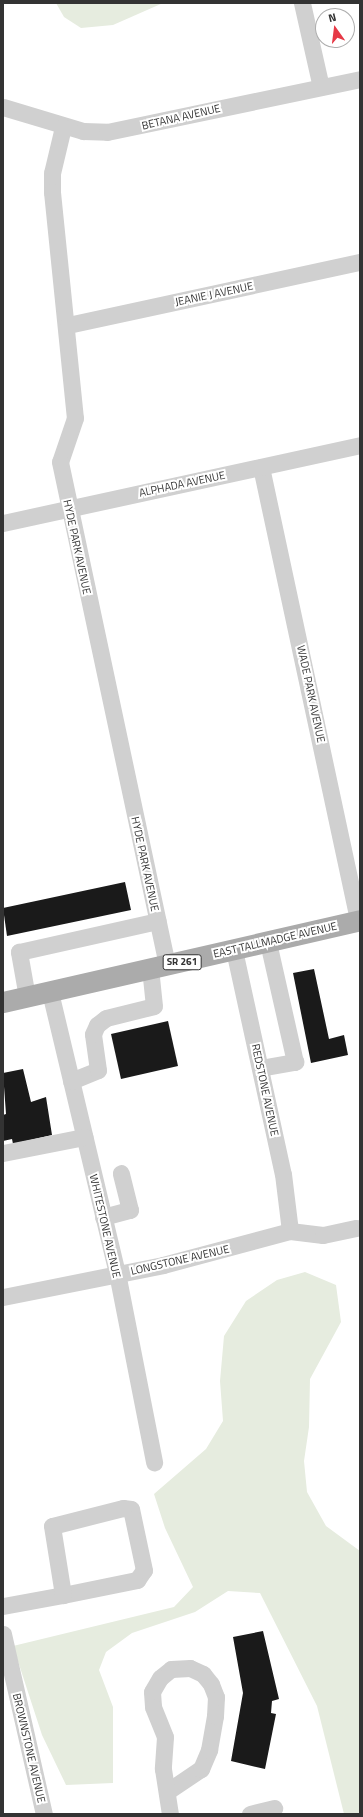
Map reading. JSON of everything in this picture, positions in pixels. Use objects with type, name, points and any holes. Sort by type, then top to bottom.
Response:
[{"type":"main road","name":"EAST TALLMADGE AVENUE","points":[[3,1002],[359,920]]},
{"type":"street","points":[[302,3],[321,87]]},
{"type":"street","name":"BETANA AVENUE","points":[[3,107],[63,126],[107,132],[360,79]]},
{"type":"street","name":"HYDE PARK AVENUE","points":[[63,126],[55,154],[52,192],[68,325],[75,418],[60,462],[68,509],[158,921],[158,967],[154,1006],[106,1018],[97,1025],[93,1034],[98,1070],[71,1081]]},
{"type":"street","name":"JEANIE J AVENUE","points":[[68,325],[360,262]]},
{"type":"street","name":"ALPHADA AVENUE","points":[[3,523],[261,468],[360,445]]},
{"type":"street","name":"WADE PARK AVENUE","points":[[261,468],[359,920]]},
{"type":"street","points":[[27,997],[19,952],[158,921]]},
{"type":"street","points":[[260,1068],[295,1062],[268,942]]},
{"type":"street","name":"REDSTONE AVENUE","points":[[234,950],[283,1174],[290,1231]]},
{"type":"street","name":"WHITESTONE AVENUE","points":[[50,992],[117,1273],[154,1462]]},
{"type":"street","points":[[3,1153],[84,1137]]},
{"type":"street","points":[[103,1217],[130,1210],[121,1173]]},
{"type":"street","name":"LONGSTONE AVENUE","points":[[3,1297],[163,1265],[290,1231],[323,1235],[356,1228]]},
{"type":"street","points":[[3,1606],[63,1595],[137,1580],[144,1570],[131,1509],[52,1526],[63,1595]]},
{"type":"street","name":"BROWNSTONE AVENUE","points":[[3,1634],[44,1814]]},
{"type":"street","points":[[168,1791],[201,1769],[209,1750],[216,1716],[216,1697],[211,1684],[203,1674],[190,1668],[171,1669],[160,1678],[152,1692],[153,1707],[165,1737],[164,1769],[170,1814]]},
{"type":"street","points":[[250,1814],[274,1808]]},
{"type":"shaded area","points":[[56,3],[163,3],[113,25],[81,28],[64,17]]},
{"type":"shaded area","points":[[305,1272],[336,1285],[341,1322],[310,1379],[309,1427],[304,1461],[307,1492],[326,1526],[360,1551],[360,1814],[344,1814],[317,1706],[260,1593],[228,1591],[195,1612],[132,1633],[106,1652],[99,1670],[113,1707],[113,1783],[66,1785],[42,1735],[13,1646],[174,1607],[193,1587],[165,1528],[154,1494],[206,1449],[223,1421],[220,1381],[224,1336],[246,1301],[277,1280]]},
{"type":"building","points":[[125,882],[131,910],[7,936],[3,908]]},
{"type":"building","points":[[314,969],[329,1039],[344,1035],[348,1055],[311,1063],[293,973]]},
{"type":"building","points":[[168,1021],[178,1066],[121,1079],[111,1034]]},
{"type":"building","points":[[23,1069],[31,1102],[46,1097],[52,1135],[13,1144],[12,1139],[3,1141],[3,1115],[6,1114],[3,1073]]},
{"type":"building","points":[[263,1631],[279,1699],[272,1701],[271,1713],[276,1714],[265,1769],[231,1761],[243,1693],[233,1637]]}]
